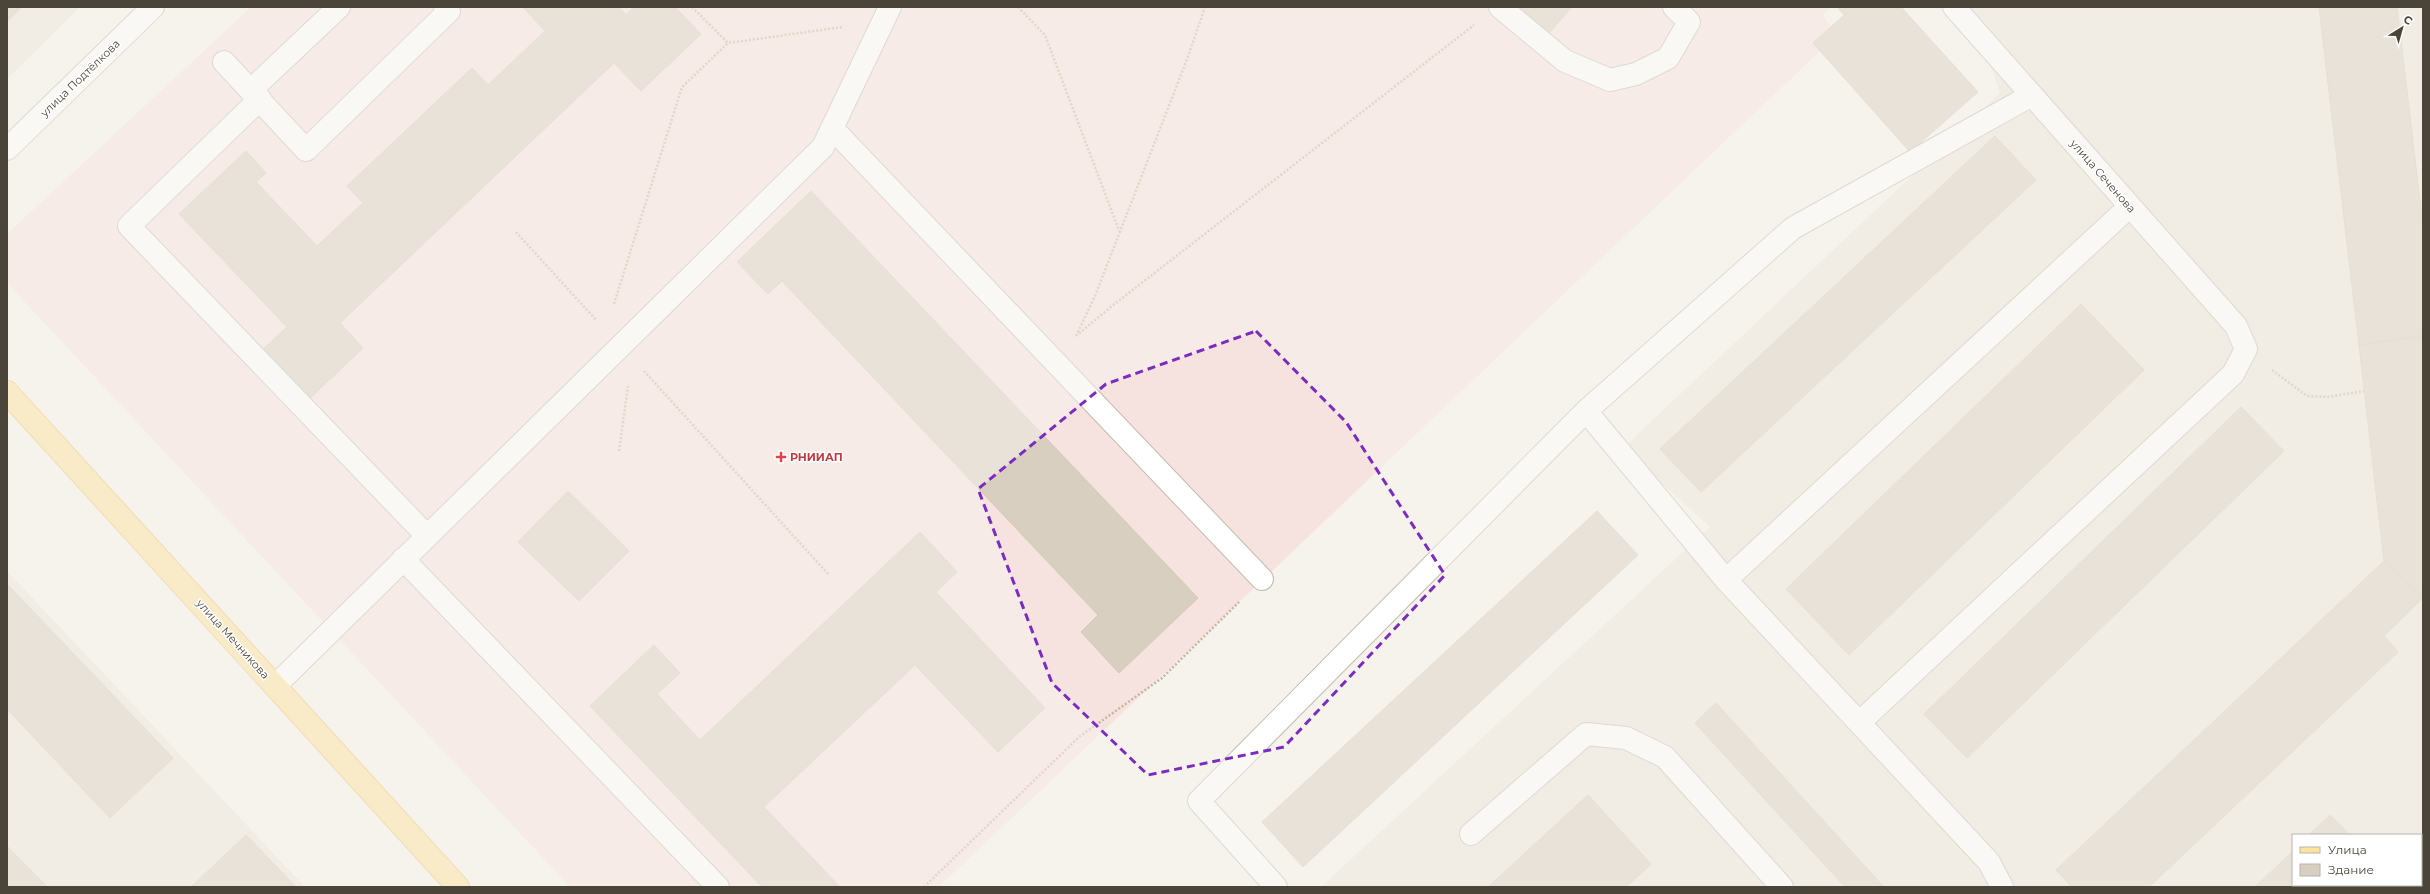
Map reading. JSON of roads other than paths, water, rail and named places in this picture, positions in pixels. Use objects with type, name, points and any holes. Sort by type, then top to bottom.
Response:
[{"type":"main road","name":"улица Мечникова","points":[[7,392],[458,887]]},
{"type":"street","name":"улица Подтёлкова","points":[[7,149],[153,7]]},
{"type":"street","points":[[340,7],[129,226],[427,536]]},
{"type":"street","points":[[224,62],[306,150],[449,11],[446,7]]},
{"type":"street","points":[[275,686],[823,147],[890,7]]},
{"type":"street","points":[[1500,7],[1565,61],[1610,80],[1636,74],[1668,58],[1689,22],[1674,7]]},
{"type":"street","name":"улица Сеченова","points":[[1860,722],[2233,374],[2246,349],[2236,326],[2129,207],[1954,7]]},
{"type":"street","points":[[1276,887],[1199,801],[1586,411],[1793,228],[2032,95]]},
{"type":"street","points":[[832,128],[1262,579]]},
{"type":"street","points":[[1726,580],[2129,207]]},
{"type":"street","points":[[1586,411],[1726,580],[1990,862],[2002,887]]},
{"type":"street","points":[[403,559],[718,887]]},
{"type":"street","points":[[1471,834],[1586,734],[1626,738],[1665,757],[1782,887]]},
{"type":"place","name":"РНИИАП","points":[[781,457]]}]
